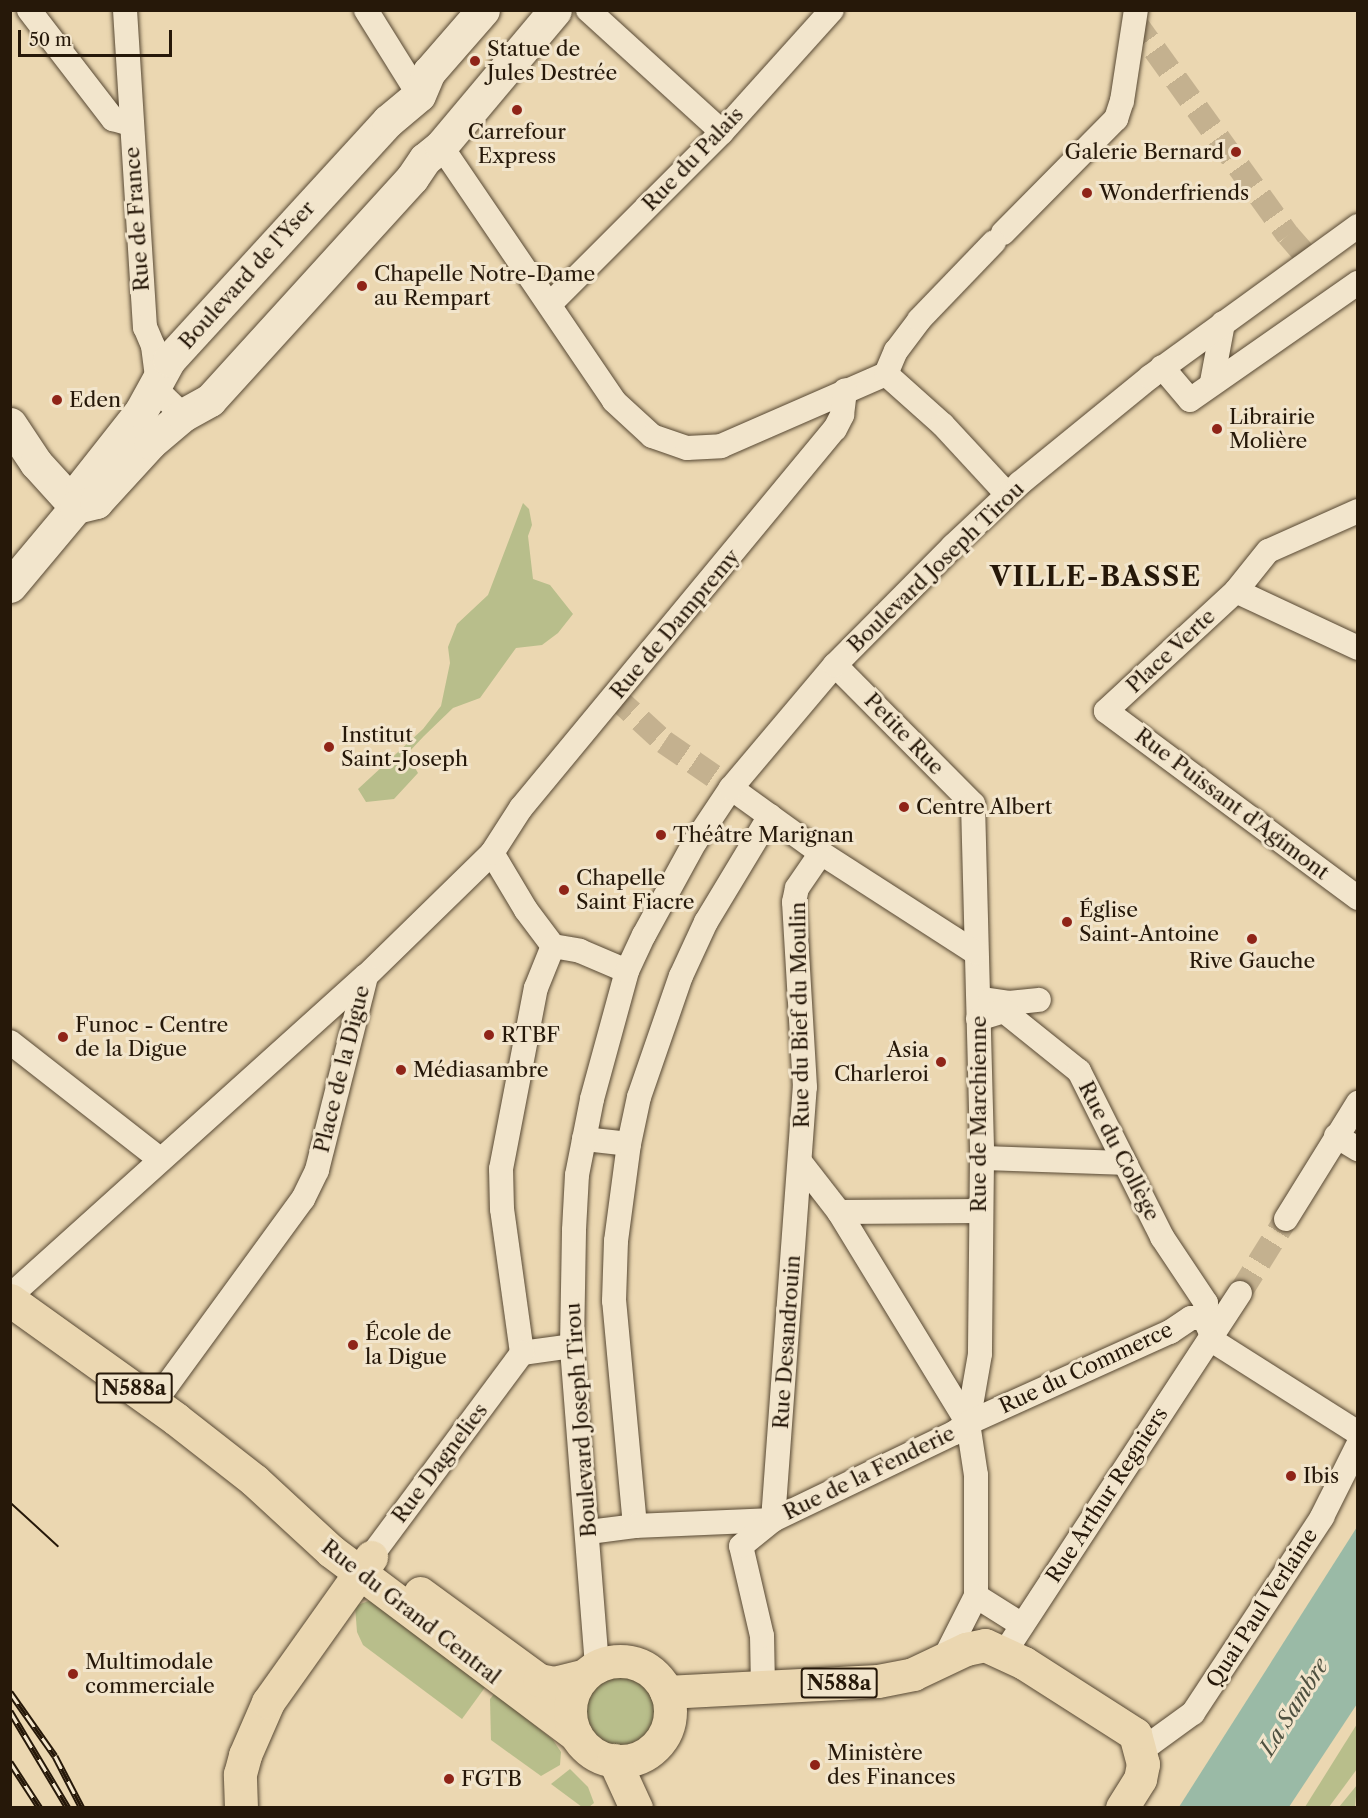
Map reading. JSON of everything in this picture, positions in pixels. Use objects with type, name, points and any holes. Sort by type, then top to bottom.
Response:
[{"type":"main road","name":"Rue du Grand Central","points":[[10,1298],[154,1403],[366,1564],[576,1735]]},
{"type":"main road","name":"Rue du Grand Central","points":[[366,1564],[402,1581],[467,1624],[539,1680],[554,1683],[590,1671]]},
{"type":"main road","points":[[241,1808],[240,1774],[245,1755],[268,1702],[366,1564]]},
{"type":"main road","name":"N588a","points":[[590,1671],[610,1662],[637,1664],[654,1675],[666,1692],[878,1681],[913,1674],[985,1645],[1014,1638],[1135,1734],[1141,1764]]},
{"type":"main road","points":[[576,1735],[570,1704],[590,1671]]},
{"type":"main road","points":[[636,1808],[614,1760],[642,1755],[662,1738],[669,1715],[666,1692]]},
{"type":"main road","name":"N588a","points":[[576,1735],[598,1756],[614,1760]]},
{"type":"main road","name":"Quai Paul Verlaine","points":[[1122,1808],[1141,1764]]},
{"type":"street","points":[[29,10],[113,119],[130,124]]},
{"type":"street","name":"Rue de France","points":[[125,10],[130,124],[145,327],[153,346],[157,381],[165,400],[183,415]]},
{"type":"street","points":[[366,10],[419,95],[441,146],[614,401],[652,436],[687,448],[721,446],[886,374],[896,351],[919,320],[1116,119],[1122,101],[1136,10]]},
{"type":"street","points":[[419,95],[429,72],[483,10]]},
{"type":"street","points":[[10,586],[76,507],[96,502],[104,478],[183,415],[209,402],[412,178],[425,159],[441,146],[555,10]]},
{"type":"street","points":[[588,10],[722,132]]},
{"type":"street","name":"Rue du Palais","points":[[550,304],[722,132],[832,10]]},
{"type":"street","name":"Boulevard de l'Yser","points":[[104,478],[169,360],[388,121],[419,95]]},
{"type":"street","name":"Boulevard Joseph Tirou","points":[[590,1671],[589,1532],[572,1346],[574,1219],[584,1139],[627,971],[695,842],[731,788],[835,665],[1007,495],[1162,367],[1358,226]]},
{"type":"street","points":[[1162,367],[1190,400],[1212,382],[1358,283]]},
{"type":"street","points":[[1212,382],[1223,323]]},
{"type":"street","points":[[886,374],[943,425],[1007,495]]},
{"type":"street","name":"Rue de Dampremy","points":[[366,976],[492,853],[521,808],[835,429],[842,415],[845,390]]},
{"type":"street","points":[[10,424],[36,463],[76,507]]},
{"type":"street","name":"Place Verte","points":[[1106,711],[1236,591],[1268,551],[1282,542],[1358,511]]},
{"type":"street","points":[[1236,591],[1358,648]]},
{"type":"street","name":"Petite Rue","points":[[835,665],[973,804]]},
{"type":"street","name":"Rue Puissant d'Agimont","points":[[1106,711],[1358,898]]},
{"type":"street","points":[[731,788],[821,853],[976,953]]},
{"type":"street","name":"Rue de Marchienne","points":[[968,1423],[980,1354],[982,1158],[973,804]]},
{"type":"street","name":"Boulevard Joseph Tirou","points":[[635,1526],[614,1301],[623,1182],[629,1144],[639,1097],[681,976],[706,922],[770,816]]},
{"type":"street","points":[[492,853],[526,910],[553,946],[580,951],[627,971]]},
{"type":"street","name":"Rue du Bief du Moulin","points":[[801,1163],[805,1066],[794,902],[797,888],[821,853]]},
{"type":"street","points":[[553,946],[536,988],[501,1169],[502,1209],[522,1353],[572,1346]]},
{"type":"street","name":"Place de la Digue","points":[[10,1298],[160,1159],[366,976]]},
{"type":"street","name":"Place de la Digue","points":[[154,1403],[303,1199],[313,1178],[366,976]]},
{"type":"street","points":[[978,1009],[1039,1000]]},
{"type":"street","name":"Rue du Collège","points":[[978,1009],[1004,1011],[1079,1071],[1162,1237],[1206,1303],[1207,1329]]},
{"type":"street","points":[[10,1042],[160,1159]]},
{"type":"street","points":[[1286,1219],[1358,1103]]},
{"type":"street","points":[[1336,1136],[1358,1149]]},
{"type":"street","points":[[584,1139],[629,1144]]},
{"type":"street","points":[[982,1158],[1124,1163]]},
{"type":"street","points":[[801,1163],[839,1212],[968,1423],[976,1475],[975,1596],[943,1661]]},
{"type":"street","name":"Rue Desandrouin","points":[[773,1520],[801,1163]]},
{"type":"street","points":[[839,1212],[980,1211]]},
{"type":"street","name":"Rue Arthur Regniers","points":[[1014,1638],[1207,1329],[1240,1293]]},
{"type":"street","name":"Rue du Commerce","points":[[968,1423],[1170,1332],[1191,1318],[1207,1329]]},
{"type":"street","points":[[1207,1329],[1358,1433]]},
{"type":"street","name":"Rue Dagnelies","points":[[366,1564],[522,1353]]},
{"type":"street","name":"Rue de la Fenderie","points":[[589,1532],[635,1526],[773,1520],[954,1433],[968,1423]]},
{"type":"street","name":"Quai Paul Verlaine","points":[[1141,1764],[1193,1713],[1322,1517],[1358,1445]]},
{"type":"street","points":[[763,1687],[762,1636],[741,1546],[773,1520]]},
{"type":"street","points":[[975,1596],[1014,1638]]},
{"type":"green space","points":[[523,503],[529,509],[532,525],[528,536],[533,579],[550,585],[573,614],[558,633],[542,645],[516,648],[480,698],[453,708],[424,736],[407,754],[418,773],[394,799],[366,802],[358,789],[423,729],[441,706],[450,663],[448,647],[457,624],[488,595]]},
{"type":"green space","points":[[371,1600],[486,1686],[462,1719],[363,1645],[357,1632],[355,1606]]},
{"type":"green space","points":[[618,1672],[632,1675],[644,1683],[652,1695],[655,1709],[652,1723],[644,1735],[632,1743],[618,1746],[604,1743],[592,1735],[584,1723],[581,1709],[584,1695],[592,1683],[604,1675]]},
{"type":"green space","points":[[495,1693],[553,1740],[561,1752],[560,1765],[541,1776],[491,1740],[490,1699]]},
{"type":"green space","points":[[1357,1724],[1357,1769],[1329,1807],[1305,1807]]},
{"type":"green space","points":[[570,1769],[588,1787],[594,1803],[589,1807],[582,1807],[551,1784]]},
{"type":"green space","points":[[1357,1785],[1355,1807],[1339,1807]]},
{"type":"water","name":"La Sambre","points":[[1357,1527],[1357,1704],[1289,1807],[1179,1807]]},
{"type":"tunnel","points":[[1134,21],[1288,235],[1310,260]]},
{"type":"tunnel","points":[[614,696],[664,742],[731,788]]},
{"type":"tunnel","points":[[1240,1293],[1286,1219]]},
{"type":"tram line","points":[[10,1502],[58,1546]]},
{"type":"railway","points":[[10,1692],[55,1756],[82,1808]]},
{"type":"railway","points":[[10,1711],[68,1808]]},
{"type":"railway","points":[[10,1762],[40,1808]]},
{"type":"place","name":"Statue de Jules Destrée","points":[[475,61]]},
{"type":"place","name":"Carrefour Express","points":[[517,110]]},
{"type":"place","name":"Galerie Bernard","points":[[1236,152]]},
{"type":"place","name":"Wonderfriends","points":[[1087,193]]},
{"type":"place","name":"Chapelle Notre-Dame au Rempart","points":[[362,286]]},
{"type":"place","name":"Eden","points":[[57,400]]},
{"type":"place","name":"Librairie Molière","points":[[1217,429]]},
{"type":"place","name":"Institut Saint-Joseph","points":[[329,747]]},
{"type":"place","name":"Centre Albert","points":[[904,807]]},
{"type":"place","name":"Théâtre Marignan","points":[[661,835]]},
{"type":"place","name":"Chapelle Saint Fiacre","points":[[564,890]]},
{"type":"place","name":"Église Saint-Antoine","points":[[1067,922]]},
{"type":"place","name":"Rive Gauche","points":[[1252,939]]},
{"type":"place","name":"RTBF","points":[[489,1035]]},
{"type":"place","name":"Funoc - Centre de la Digue","points":[[63,1037]]},
{"type":"place","name":"Asia Charleroi","points":[[941,1062]]},
{"type":"place","name":"Médiasambre","points":[[401,1070]]},
{"type":"place","name":"École de la Digue","points":[[353,1345]]},
{"type":"place","name":"Ibis","points":[[1291,1476]]},
{"type":"place","name":"Multimodale commerciale","points":[[73,1674]]},
{"type":"place","name":"Ministère des Finances","points":[[815,1765]]},
{"type":"place","name":"FGTB","points":[[449,1779]]},
{"type":"district","name":"VILLE-BASSE","points":[[1096,577]]}]
